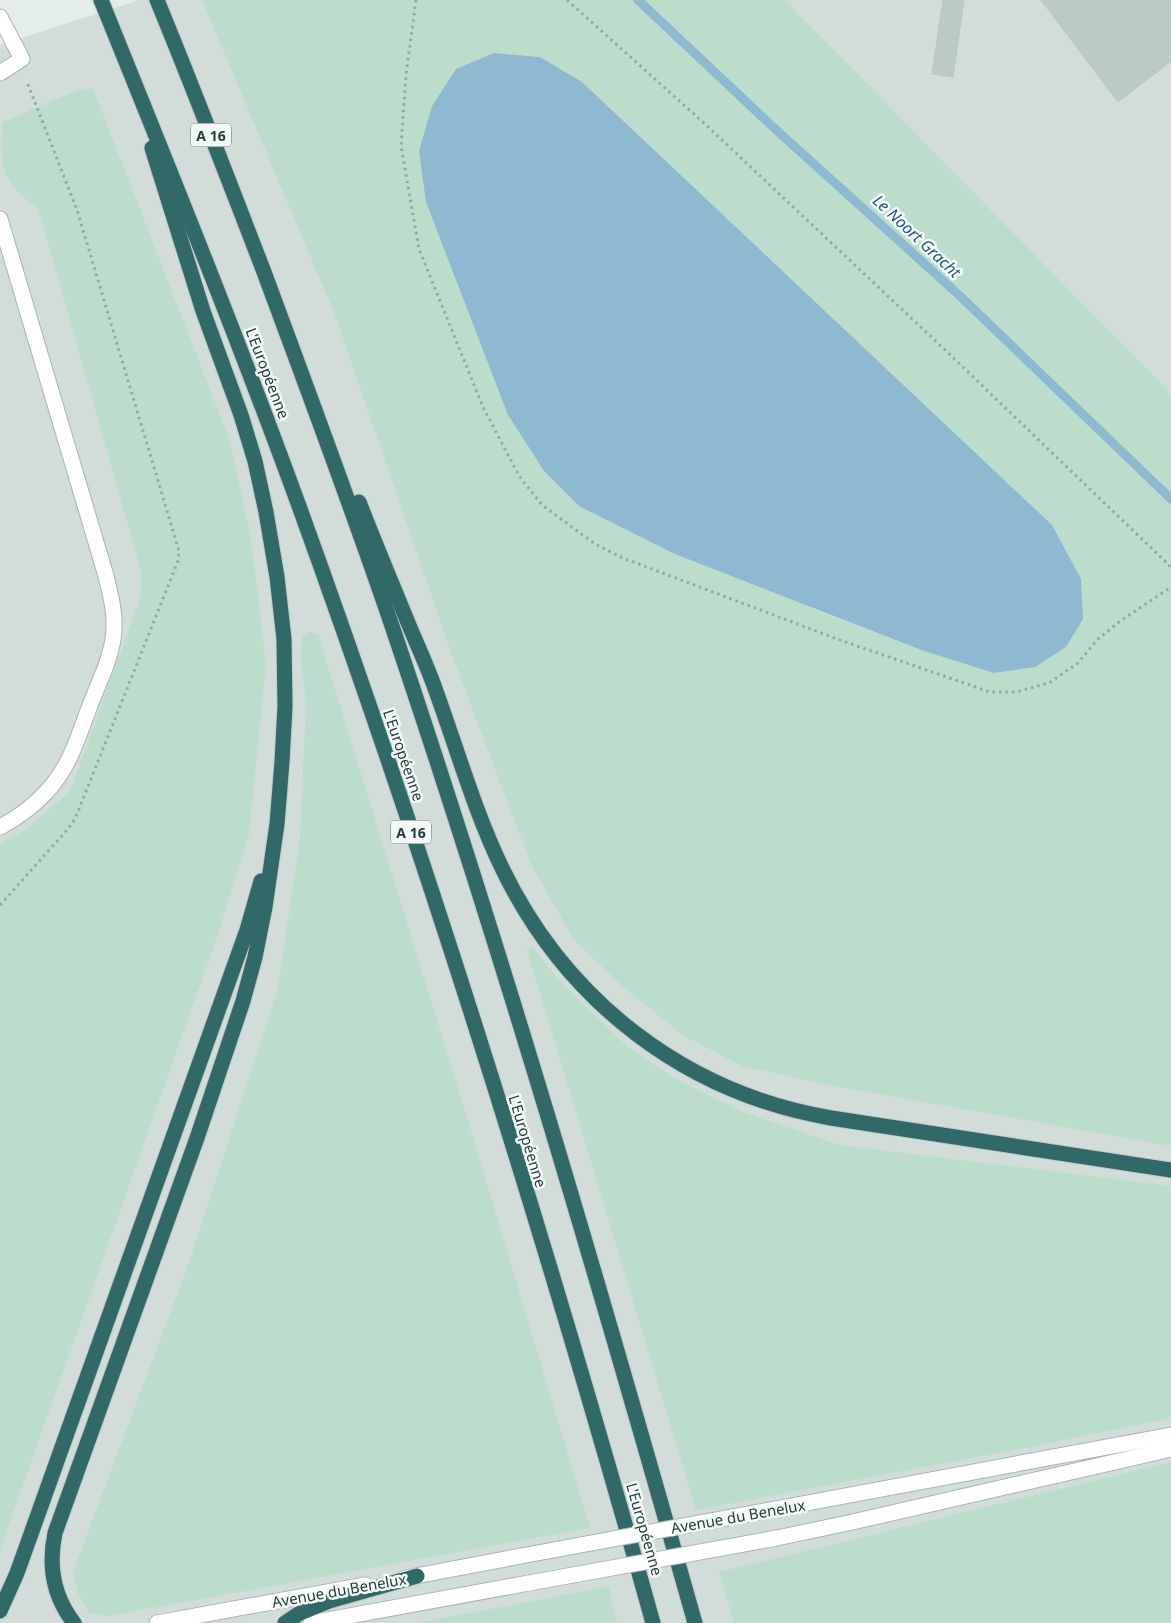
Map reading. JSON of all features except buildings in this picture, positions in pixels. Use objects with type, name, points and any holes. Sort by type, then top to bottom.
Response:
[{"type":"highway","name":"L'Européenne","points":[[101,0],[179,190],[243,356],[300,508],[381,739],[434,898],[500,1109],[613,1482],[653,1623]]},
{"type":"highway","name":"L'Européenne","points":[[157,0],[234,192],[323,430],[371,565],[457,822],[534,1068],[596,1276],[695,1623]]},
{"type":"highway","points":[[74,1623],[61,1603],[53,1579],[51,1556],[55,1533],[197,1138],[238,1018],[261,931],[277,824],[284,734],[285,662],[277,577],[266,512],[241,415],[195,286],[124,56]]},
{"type":"highway","points":[[264,272],[424,662],[482,820],[502,868],[523,908],[539,933],[567,968],[606,1008],[626,1027],[662,1053],[701,1076],[751,1097],[784,1108],[831,1118],[1171,1170]]},
{"type":"highway","points":[[0,1611],[17,1573],[247,930],[277,824]]},
{"type":"highway","points":[[285,1623],[300,1613],[329,1601],[417,1576]]},
{"type":"street","points":[[0,17],[22,59],[0,73]]},
{"type":"street","points":[[0,220],[112,597],[114,628],[109,656],[64,768],[55,781],[33,804],[20,815],[0,827]]},
{"type":"street","name":"Avenue du Benelux","points":[[156,1623],[1171,1435]]},
{"type":"street","name":"Avenue du Benelux","points":[[312,1623],[777,1538],[1171,1449]]},
{"type":"path","points":[[416,0],[406,75],[401,146],[419,249],[483,407],[519,476],[542,505],[595,544],[623,558],[837,639],[990,692],[1016,692],[1049,683],[1078,663],[1097,640],[1119,622],[1171,587]]},
{"type":"path","points":[[568,0],[705,124],[1171,567]]},
{"type":"shaded area","points":[[139,0],[1171,0],[1171,1623],[0,1623],[0,45]]},
{"type":"green space","points":[[202,0],[785,0],[1171,394],[1171,1146],[833,1086],[742,1066],[682,1035],[620,984],[574,940],[531,864],[453,658],[335,315]],"holes":[[[494,53],[540,57],[582,82],[1052,525],[1066,647],[1035,667],[994,673],[924,651],[813,609]]]},
{"type":"green space","points":[[93,88],[230,441],[251,538],[266,665],[249,835],[215,943],[0,1550],[0,843],[23,832],[70,791],[140,599],[142,574],[38,208],[16,191],[7,177],[3,162],[1,138],[3,122],[78,90]]},
{"type":"green space","points":[[309,631],[320,635],[321,644],[467,1117],[590,1528],[108,1616],[89,1613],[78,1593],[73,1572],[189,1263],[278,988],[300,837],[306,706],[301,656],[302,637]]},
{"type":"green space","points":[[533,948],[560,981],[628,1047],[672,1077],[741,1111],[839,1145],[1171,1186],[1171,1418],[1031,1447],[696,1510],[527,950]]},
{"type":"green space","points":[[1171,1462],[1171,1623],[734,1623],[719,1572]]},
{"type":"green space","points":[[610,1586],[617,1623],[419,1623]]},
{"type":"water","points":[[494,53],[540,57],[582,82],[1052,525],[1081,579],[1083,619],[1066,647],[1035,667],[994,673],[924,651],[675,554],[579,506],[544,471],[508,415],[426,202],[419,151],[432,106],[456,69]]},
{"type":"waterway","name":"Le Noort Gracht","points":[[638,0],[773,127],[960,296],[1171,499]]}]
